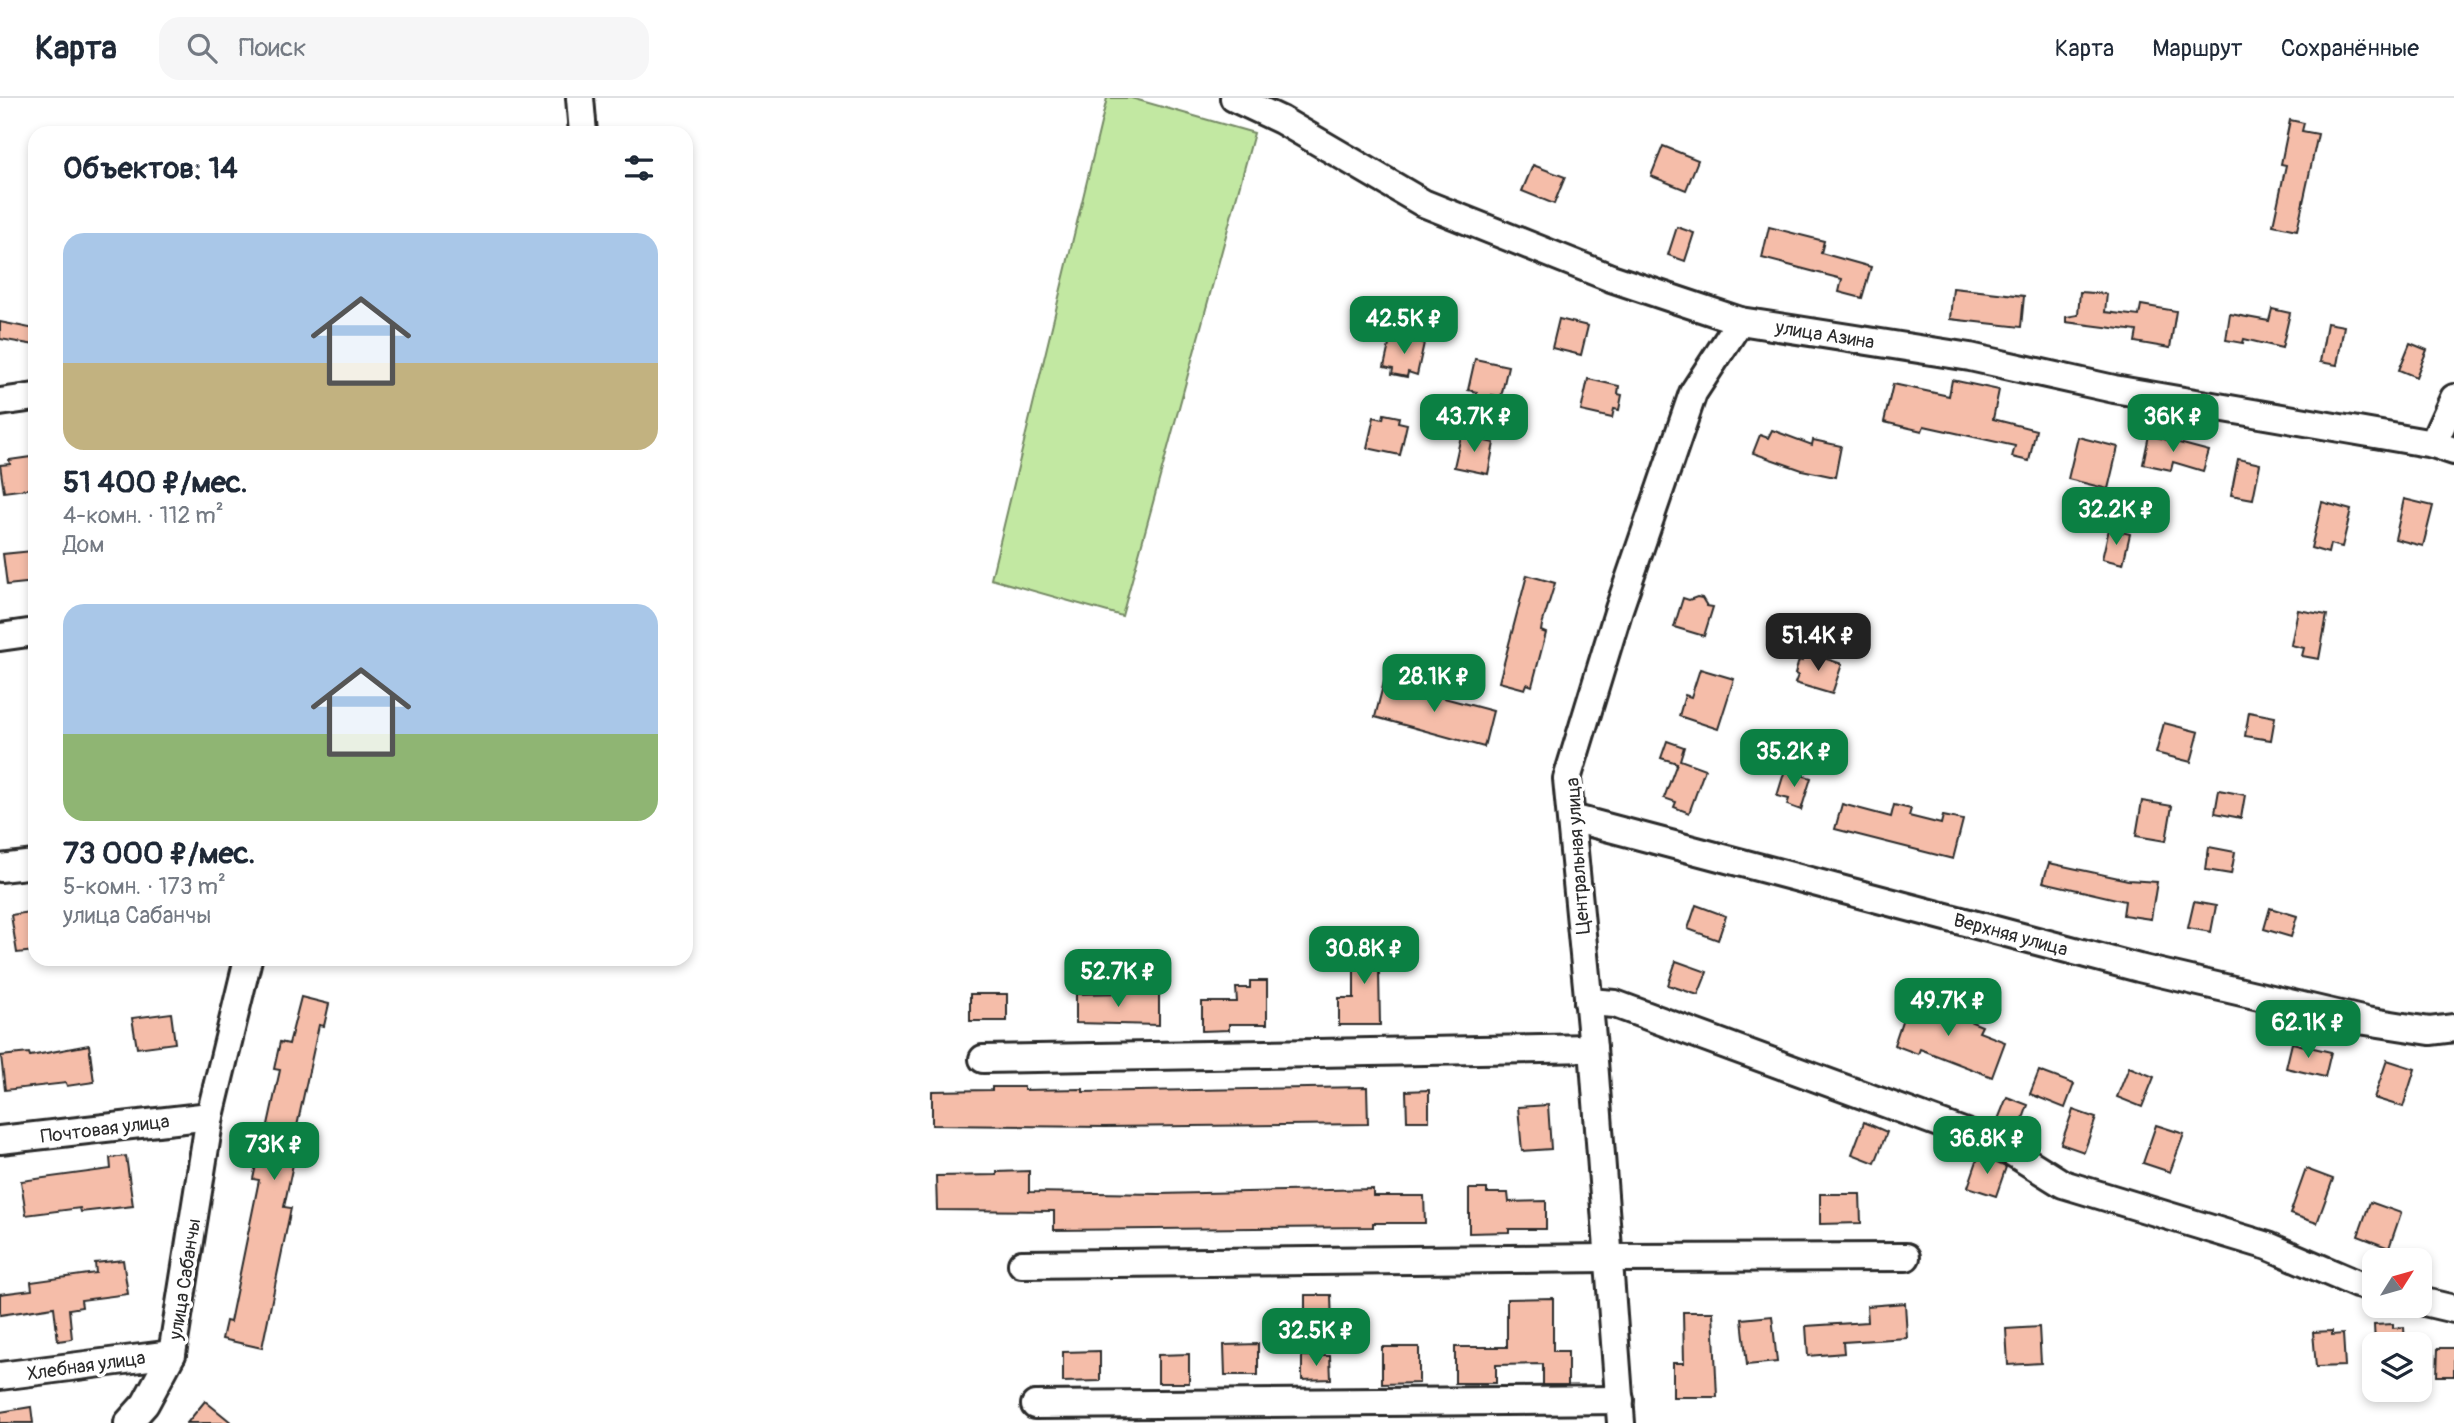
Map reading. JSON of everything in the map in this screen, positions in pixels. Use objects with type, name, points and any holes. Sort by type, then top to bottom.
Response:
[{"type":"street","points":[[580,98],[582,126]]},
{"type":"street","name":"улица Азина","points":[[1234,98],[1281,120],[1423,204],[1611,278],[1740,321],[1970,357],[2114,389],[2333,425],[2444,447]]},
{"type":"street","name":"Центральная улица","points":[[1620,1411],[1593,1048],[1567,779],[1619,609],[1693,393],[1740,321]]},
{"type":"street","points":[[0,402],[28,398]]},
{"type":"street","points":[[2444,447],[2454,398]]},
{"type":"street","points":[[0,637],[28,633]]},
{"type":"street","name":"Верхняя улица","points":[[1572,818],[2139,968],[2366,1021],[2430,1031],[2454,1028]]},
{"type":"street","points":[[0,868],[28,865]]},
{"type":"street","name":"улица Сабанчы","points":[[128,1423],[145,1404],[172,1353],[210,1116],[246,966]]},
{"type":"street","points":[[1588,1002],[1615,1004],[2004,1147],[2063,1184],[2268,1246],[2362,1285]]},
{"type":"street","points":[[983,1059],[1593,1048]]},
{"type":"street","name":"Почтовая улица","points":[[0,1140],[210,1116]]},
{"type":"street","points":[[1022,1264],[1906,1257]]},
{"type":"street","points":[[2432,1304],[2454,1309]]},
{"type":"street","name":"Хлебная улица","points":[[0,1376],[172,1353]]},
{"type":"street","points":[[1035,1405],[1620,1411]]},
{"type":"green space","points":[[1107,98],[1131,98],[1254,133],[1122,616],[991,579]]},
{"type":"building","points":[[2290,120],[2304,123],[2302,131],[2318,134],[2297,230],[2273,225],[2286,165],[2281,164]]},
{"type":"building","points":[[1663,146],[1698,160],[1686,190],[1651,176]]},
{"type":"building","points":[[1533,165],[1565,177],[1554,204],[1522,191]]},
{"type":"building","points":[[1677,227],[1694,233],[1685,261],[1668,255]]},
{"type":"building","points":[[1769,227],[1824,241],[1821,253],[1871,267],[1862,298],[1839,292],[1842,279],[1762,258]]},
{"type":"building","points":[[1953,288],[2024,296],[2021,327],[1950,319]]},
{"type":"building","points":[[2080,292],[2107,294],[2105,312],[2139,316],[2141,305],[2176,311],[2170,348],[2135,342],[2137,331],[2066,322],[2066,317],[2078,315]]},
{"type":"building","points":[[2272,309],[2290,313],[2282,348],[2244,339],[2243,343],[2226,340],[2230,314],[2269,321]]},
{"type":"building","points":[[1559,319],[1588,326],[1581,355],[1552,348]]},
{"type":"building","points":[[0,322],[28,328],[28,344],[0,339]]},
{"type":"building","points":[[2327,323],[2344,326],[2337,365],[2320,362]]},
{"type":"building","points":[[1391,336],[1424,343],[1417,375],[1408,372],[1407,377],[1392,374],[1393,369],[1384,367]]},
{"type":"building","points":[[2410,343],[2427,350],[2416,377],[2399,370]]},
{"type":"building","points":[[1475,359],[1508,366],[1501,397],[1492,395],[1491,400],[1483,399],[1476,397],[1477,392],[1468,390]]},
{"type":"building","points":[[1588,379],[1619,386],[1618,394],[1622,395],[1619,410],[1614,409],[1612,418],[1581,411]]},
{"type":"building","points":[[1952,380],[1999,390],[1993,419],[2036,430],[2029,461],[2012,457],[2015,446],[1924,426],[1922,431],[1884,422],[1893,384],[1949,396]]},
{"type":"building","points":[[1384,414],[1399,417],[1398,422],[1407,424],[1400,455],[1367,448],[1374,417],[1383,419]]},
{"type":"building","points":[[1772,430],[1812,445],[1813,440],[1841,446],[1835,477],[1802,470],[1753,453],[1760,435],[1768,438]]},
{"type":"building","points":[[1471,433],[1486,436],[1485,441],[1494,443],[1488,474],[1454,467],[1461,436],[1470,438]]},
{"type":"building","points":[[2149,435],[2209,451],[2203,471],[2173,462],[2171,470],[2143,464]]},
{"type":"building","points":[[2078,437],[2118,447],[2108,489],[2068,479]]},
{"type":"building","points":[[28,457],[28,489],[4,492],[0,465],[10,464],[9,460]]},
{"type":"building","points":[[2238,459],[2260,464],[2253,499],[2231,495]]},
{"type":"building","points":[[2404,499],[2433,506],[2423,546],[2395,539]]},
{"type":"building","points":[[2322,502],[2351,510],[2342,547],[2330,544],[2328,553],[2311,548]]},
{"type":"building","points":[[2109,529],[2130,534],[2123,564],[2102,559]]},
{"type":"building","points":[[28,551],[28,583],[7,585],[3,554]]},
{"type":"building","points":[[1527,575],[1555,583],[1542,625],[1541,631],[1546,633],[1532,686],[1527,684],[1525,689],[1499,682]]},
{"type":"building","points":[[1683,598],[1689,600],[1702,598],[1707,606],[1713,607],[1704,636],[1674,627]]},
{"type":"building","points":[[2298,610],[2327,615],[2319,659],[2302,656],[2304,648],[2291,645]]},
{"type":"building","points":[[1805,652],[1842,664],[1832,694],[1795,683],[1799,660],[1802,661]]},
{"type":"building","points":[[1700,669],[1734,679],[1718,729],[1679,716],[1685,695],[1691,697]]},
{"type":"building","points":[[1384,682],[1493,711],[1484,747],[1375,717]]},
{"type":"building","points":[[2249,712],[2275,717],[2271,740],[2245,736]]},
{"type":"building","points":[[2164,723],[2199,732],[2191,762],[2156,753]]},
{"type":"building","points":[[1667,741],[1684,747],[1680,760],[1705,769],[1689,813],[1674,807],[1676,802],[1664,798],[1677,763],[1661,758]]},
{"type":"building","points":[[1785,770],[1811,778],[1801,810],[1787,805],[1789,799],[1777,796]]},
{"type":"building","points":[[2219,790],[2245,795],[2241,818],[2215,813]]},
{"type":"building","points":[[2142,801],[2172,806],[2166,841],[2136,836]]},
{"type":"building","points":[[1842,804],[1891,817],[1894,805],[1911,809],[1909,816],[1941,824],[1943,816],[1963,820],[1953,859],[1835,829]]},
{"type":"building","points":[[2209,847],[2235,852],[2231,874],[2206,870]]},
{"type":"building","points":[[2049,863],[2128,880],[2157,882],[2151,919],[2123,915],[2125,901],[2043,882]]},
{"type":"building","points":[[2194,902],[2216,906],[2211,932],[2188,928]]},
{"type":"building","points":[[1696,905],[1726,916],[1718,940],[1688,929]]},
{"type":"building","points":[[2270,908],[2297,916],[2291,937],[2264,929]]},
{"type":"building","points":[[28,912],[28,952],[17,953],[11,915]]},
{"type":"building","points":[[1354,940],[1383,940],[1383,971],[1379,971],[1380,1025],[1339,1025],[1339,998],[1354,998]]},
{"type":"building","points":[[1676,961],[1707,972],[1698,995],[1668,985]]},
{"type":"building","points":[[1250,981],[1267,981],[1267,1024],[1229,1024],[1229,1030],[1202,1031],[1202,1002],[1237,1002],[1236,988],[1250,988]]},
{"type":"building","points":[[1159,993],[1159,1025],[1076,1023],[1076,994]]},
{"type":"building","points":[[970,994],[1007,994],[1007,1021],[970,1021]]},
{"type":"building","points":[[301,997],[329,1004],[324,1026],[319,1025],[292,1149],[296,1150],[284,1207],[291,1208],[262,1348],[222,1339],[226,1321],[230,1322],[259,1180],[253,1179],[280,1070],[274,1069],[280,1042],[289,1044]]},
{"type":"building","points":[[1910,997],[1982,1026],[1979,1032],[2005,1042],[1992,1077],[1920,1049],[1918,1054],[1894,1045]]},
{"type":"building","points":[[171,1013],[175,1043],[137,1048],[132,1018]]},
{"type":"building","points":[[2292,1043],[2331,1052],[2325,1077],[2286,1068]]},
{"type":"building","points":[[89,1045],[94,1082],[5,1090],[1,1056],[29,1053],[30,1056]]},
{"type":"building","points":[[2387,1060],[2415,1069],[2403,1107],[2374,1098]]},
{"type":"building","points":[[2129,1067],[2154,1077],[2142,1107],[2117,1097]]},
{"type":"building","points":[[2039,1071],[2074,1084],[2065,1108],[2030,1094]]},
{"type":"building","points":[[992,1087],[1024,1087],[1024,1090],[1083,1089],[1083,1092],[1367,1087],[1368,1124],[1105,1127],[932,1125],[932,1091],[992,1090]]},
{"type":"building","points":[[1429,1090],[1429,1121],[1407,1121],[1406,1091]]},
{"type":"building","points":[[2007,1097],[2028,1105],[2017,1135],[1995,1127]]},
{"type":"building","points":[[1548,1105],[1551,1149],[1522,1151],[1518,1107]]},
{"type":"building","points":[[2073,1110],[2096,1118],[2084,1152],[2061,1144]]},
{"type":"building","points":[[1864,1122],[1887,1132],[1875,1163],[1852,1154]]},
{"type":"building","points":[[2156,1125],[2184,1134],[2170,1172],[2143,1163]]},
{"type":"building","points":[[1979,1155],[2006,1167],[1996,1196],[1968,1187]]},
{"type":"building","points":[[126,1156],[133,1206],[81,1212],[80,1208],[26,1215],[21,1181],[111,1169],[110,1158]]},
{"type":"building","points":[[2306,1169],[2333,1179],[2317,1223],[2290,1214]]},
{"type":"building","points":[[1029,1171],[1029,1192],[1159,1194],[1373,1189],[1373,1196],[1424,1196],[1425,1223],[1373,1223],[1373,1227],[1054,1230],[1054,1211],[937,1210],[936,1176],[997,1175],[997,1172]]},
{"type":"building","points":[[1469,1189],[1487,1189],[1487,1193],[1508,1193],[1509,1202],[1546,1201],[1546,1229],[1469,1233]]},
{"type":"building","points":[[1820,1194],[1860,1194],[1861,1223],[1820,1224]]},
{"type":"building","points":[[2370,1202],[2401,1213],[2389,1248],[2358,1236]]},
{"type":"building","points":[[123,1260],[128,1294],[81,1300],[82,1307],[69,1309],[72,1339],[58,1341],[54,1307],[0,1315],[0,1294],[32,1290],[31,1282],[96,1273],[95,1263]]},
{"type":"building","points":[[1305,1295],[1331,1295],[1332,1326],[1305,1326]]},
{"type":"building","points":[[1553,1298],[1553,1351],[1568,1351],[1568,1385],[1543,1385],[1543,1364],[1496,1365],[1496,1383],[1455,1383],[1455,1347],[1507,1347],[1507,1299]]},
{"type":"building","points":[[1905,1303],[1907,1338],[1843,1342],[1844,1353],[1808,1356],[1806,1326],[1868,1322],[1867,1306]]},
{"type":"building","points":[[1683,1312],[1713,1312],[1717,1397],[1673,1397],[1673,1363],[1684,1363]]},
{"type":"building","points":[[1772,1316],[1777,1362],[1747,1365],[1742,1319]]},
{"type":"building","points":[[2393,1324],[2393,1328],[2404,1327],[2404,1332],[2374,1332],[2374,1325]]},
{"type":"building","points":[[2039,1327],[2041,1363],[2008,1365],[2006,1329]]},
{"type":"building","points":[[2332,1331],[2332,1335],[2343,1334],[2345,1366],[2316,1367],[2313,1332]]},
{"type":"building","points":[[1258,1344],[1258,1375],[1225,1375],[1224,1345]]},
{"type":"building","points":[[1382,1347],[1419,1347],[1419,1383],[1382,1384]]},
{"type":"building","points":[[2438,1348],[2454,1348],[2454,1376],[2437,1376]]},
{"type":"building","points":[[1100,1351],[1100,1381],[1063,1382],[1063,1352]]},
{"type":"building","points":[[1189,1354],[1189,1383],[1158,1383],[1158,1355]]},
{"type":"building","points":[[1302,1356],[1330,1356],[1331,1379],[1302,1380]]},
{"type":"building","points":[[205,1401],[232,1423],[187,1423]]},
{"type":"building","points":[[31,1407],[33,1423],[0,1423],[0,1412]]}]
